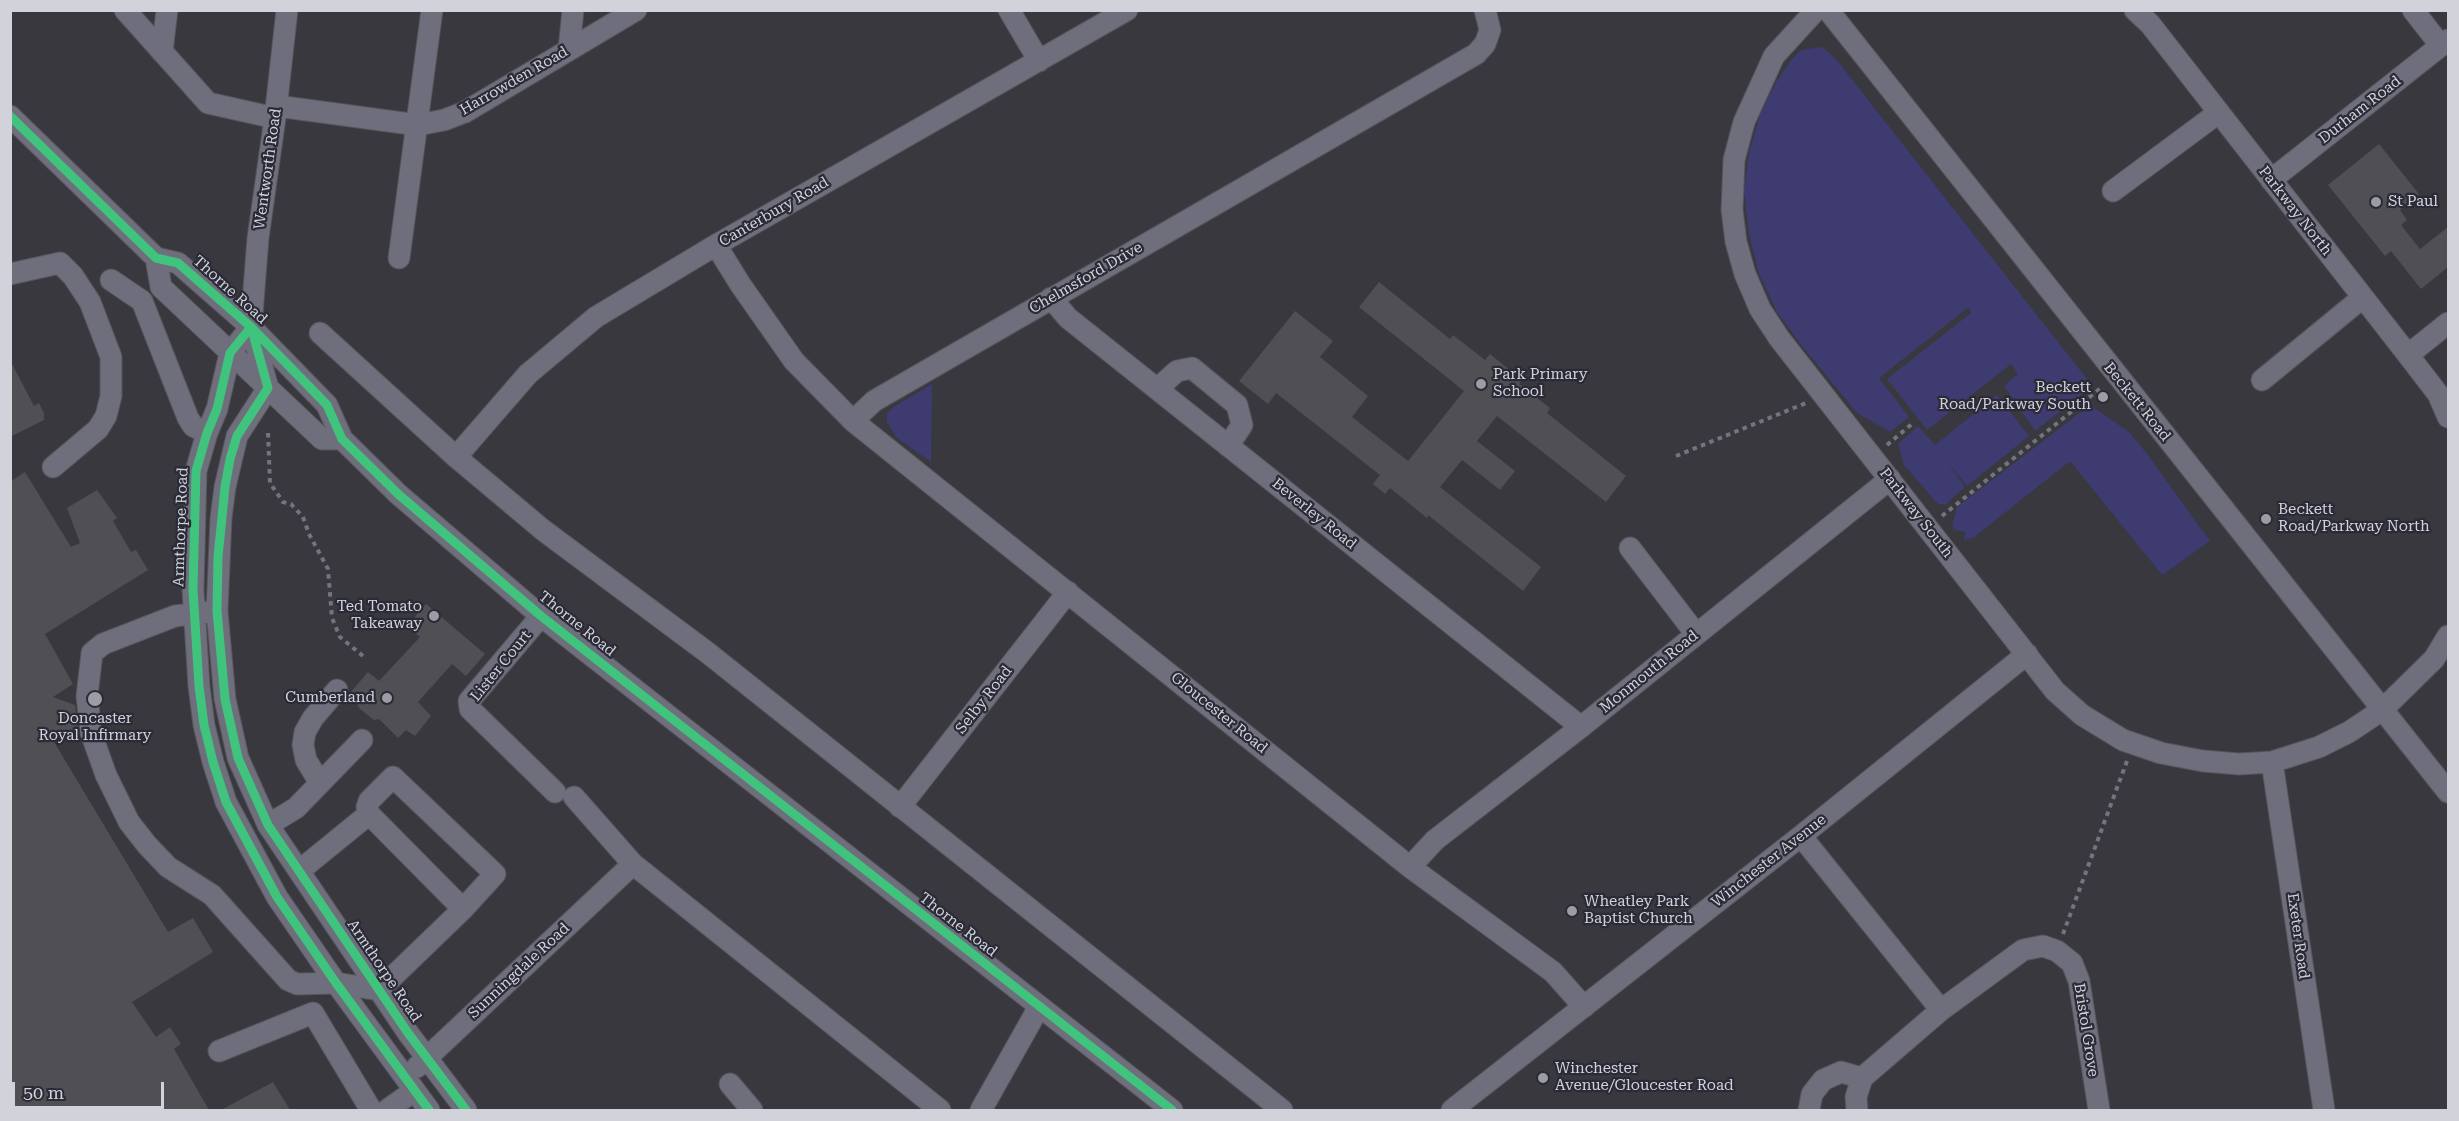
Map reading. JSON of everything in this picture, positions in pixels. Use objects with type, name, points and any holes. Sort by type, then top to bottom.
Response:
[{"type":"street","name":"Harrowden Road","points":[[125,10],[208,104],[418,125],[444,120],[465,112],[636,10]]},
{"type":"street","points":[[162,52],[167,10]]},
{"type":"street","name":"Wentworth Road","points":[[251,327],[258,238],[276,112],[287,10]]},
{"type":"street","points":[[399,258],[432,10]]},
{"type":"street","points":[[569,50],[573,10]]},
{"type":"street","points":[[1010,10],[1039,61]]},
{"type":"street","name":"Canterbury Road","points":[[456,457],[528,374],[596,317],[716,245],[1127,10]]},
{"type":"street","name":"Chelmsford Drive","points":[[853,421],[874,401],[1476,54],[1485,44],[1490,30],[1485,10]]},
{"type":"street","name":"Parkway South","points":[[1816,10],[1774,57],[1756,91],[1744,122],[1734,160],[1732,210],[1736,242],[1745,274],[1760,309],[1779,338],[2055,691],[2082,715],[2133,744],[2161,753],[2203,761],[2239,764],[2272,762],[2319,747],[2349,732],[2382,710]]},
{"type":"street","name":"Beckett Road","points":[[1828,10],[2448,792]]},
{"type":"street","name":"Parkway North","points":[[2135,10],[2150,24],[2438,394],[2448,417]]},
{"type":"street","points":[[2413,10],[2445,43]]},
{"type":"street","name":"Durham Road","points":[[2271,180],[2445,43]]},
{"type":"street","points":[[2113,190],[2218,112]]},
{"type":"street","name":"Thorne Road","points":[[10,116],[156,258],[178,263],[251,327],[327,405],[342,439],[398,494],[541,616],[1172,1110]]},
{"type":"street","points":[[716,245],[740,284],[794,361],[853,421]]},
{"type":"street","points":[[156,258],[161,287],[322,439],[342,439]]},
{"type":"street","points":[[10,274],[56,262],[60,263],[73,276],[90,302],[111,357],[111,396],[106,416],[98,429],[53,467]]},
{"type":"street","points":[[111,280],[142,301],[188,418],[193,426],[207,433]]},
{"type":"street","name":"Beverley Road","points":[[1051,298],[1068,318],[1581,727]]},
{"type":"street","points":[[2262,380],[2362,298]]},
{"type":"street","points":[[2408,355],[2448,322]]},
{"type":"street","points":[[251,327],[268,388]]},
{"type":"street","name":"Armthorpe Road","points":[[251,327],[230,352],[217,409],[196,471],[194,614],[204,725],[226,802],[277,897],[336,983],[429,1110]]},
{"type":"street","points":[[320,333],[456,457],[543,531],[708,653],[1282,1110]]},
{"type":"street","points":[[1157,389],[1176,371],[1192,368],[1237,405],[1242,425],[1228,446]]},
{"type":"street","name":"Armthorpe Road","points":[[268,388],[237,436],[230,459],[221,518],[218,611],[225,699],[238,758],[268,825],[426,1058],[466,1110]]},
{"type":"street","name":"Gloucester Road","points":[[853,421],[1410,867],[1553,972],[1584,1007]]},
{"type":"street","name":"Monmouth Road","points":[[1410,867],[1435,840],[1581,727],[1890,479]]},
{"type":"street","points":[[1629,548],[1696,634]]},
{"type":"street","name":"Selby Road","points":[[900,807],[1068,592]]},
{"type":"street","points":[[218,611],[175,616],[103,645],[92,653],[87,696],[91,733],[106,775],[129,822],[147,845],[168,867],[212,895],[288,980],[305,984],[336,983],[379,990],[463,909],[495,874],[393,777],[369,801],[367,807],[369,814],[463,909]]},
{"type":"street","name":"Lister Court","points":[[541,616],[469,701],[470,709],[565,795],[633,864],[940,1110]]},
{"type":"street","points":[[2382,710],[2434,659],[2448,636]]},
{"type":"street","name":"Winchester Avenue","points":[[1452,1110],[1801,836],[2027,654]]},
{"type":"street","points":[[320,783],[306,760],[303,746],[305,732],[313,718],[337,690]]},
{"type":"street","points":[[268,825],[296,808],[362,740]]},
{"type":"street","name":"Exeter Road","points":[[2272,762],[2324,1110]]},
{"type":"street","points":[[299,871],[369,814]]},
{"type":"street","points":[[1801,836],[1941,1010]]},
{"type":"street","name":"Sunningdale Road","points":[[387,1110],[409,1085],[426,1058],[633,864]]},
{"type":"street","points":[[1857,1110],[1856,1097],[1863,1078],[1941,1010],[2023,950],[2043,946],[2057,951]]},
{"type":"street","name":"Bristol Grove","points":[[2057,951],[2072,963],[2079,981],[2099,1110]]},
{"type":"street","points":[[981,1110],[1039,1007]]},
{"type":"street","points":[[219,1051],[313,1013],[371,1110]]},
{"type":"street","points":[[1809,1110],[1812,1094],[1823,1080],[1841,1072],[1863,1078]]},
{"type":"street","points":[[730,1084],[752,1110]]},
{"type":"path","points":[[1927,527],[2116,375]]},
{"type":"path","points":[[1676,456],[1824,396]]},
{"type":"path","points":[[1872,457],[1913,423]]},
{"type":"path","points":[[268,433],[270,483],[283,502],[291,504],[303,517],[309,534],[328,569],[333,618],[340,637],[363,656]]},
{"type":"path","points":[[2057,951],[2133,744]]},
{"type":"shaded area","points":[[1822,47],[1836,59],[2087,379],[2086,391],[2035,431],[2004,386],[2018,374],[2011,364],[1927,430],[1887,379],[1971,313],[1969,307],[1879,378],[1909,417],[1890,432],[1857,413],[1777,312],[1759,274],[1749,234],[1744,191],[1749,152],[1761,112],[1776,82],[1791,60],[1801,50]]},
{"type":"shaded area","points":[[932,384],[931,462],[896,437],[887,422],[887,413]]},
{"type":"shaded area","points":[[1997,395],[2029,436],[1967,486],[1947,461],[1965,487],[1945,505],[1938,504],[1904,465],[1898,444],[1918,426],[1935,445]]},
{"type":"shaded area","points":[[2090,405],[2129,432],[2210,541],[2162,575],[2070,461],[1973,538],[1964,540],[1965,532],[1955,530],[1952,526],[1957,507]]},
{"type":"building","name":"St Paul","points":[[2379,144],[2419,194],[2400,210],[2407,220],[2401,225],[2420,249],[2448,227],[2448,267],[2421,289],[2391,251],[2385,256],[2328,185]]},
{"type":"building","points":[[1379,282],[1450,339],[1453,335],[1485,360],[1490,354],[1522,380],[1519,384],[1550,408],[1547,413],[1626,476],[1606,502],[1497,416],[1477,441],[1515,471],[1500,490],[1462,460],[1440,487],[1541,567],[1523,591],[1428,515],[1427,518],[1390,488],[1385,494],[1373,484],[1380,475],[1276,393],[1268,404],[1239,381],[1295,311],[1333,341],[1320,357],[1368,396],[1352,417],[1408,461],[1464,391],[1359,307]]},
{"type":"building","points":[[10,360],[34,406],[39,403],[44,413],[44,420],[10,437]]},
{"type":"building","points":[[25,472],[71,547],[80,543],[67,508],[97,490],[117,518],[113,521],[131,552],[136,550],[148,570],[45,634],[73,684],[53,697],[75,705],[79,738],[78,742],[51,737],[168,932],[193,918],[213,952],[132,1002],[156,1037],[170,1027],[181,1044],[174,1049],[209,1110],[10,1110],[10,482]]},
{"type":"building","points":[[426,604],[485,654],[466,676],[452,664],[418,702],[431,716],[415,736],[406,730],[398,738],[379,719],[374,720],[360,709],[350,693],[368,672],[379,681],[420,637],[407,626]]},
{"type":"building","points":[[273,1082],[290,1110],[221,1110]]},
{"type":"cycle path","points":[[10,116],[156,258],[178,263],[251,327],[327,405],[342,439],[398,494],[541,616],[1172,1110]]},
{"type":"cycle path","points":[[251,327],[230,353],[217,409],[196,471],[193,590],[199,686],[204,725],[226,802],[277,897],[336,983],[429,1110]]},
{"type":"cycle path","points":[[252,330],[268,388],[237,436],[230,459],[218,557],[217,611],[225,699],[238,758],[268,825],[408,1033],[466,1110]]},
{"type":"place","name":"St Paul","points":[[2376,202]]},
{"type":"place","name":"Park Primary School","points":[[1481,384]]},
{"type":"place","name":"Beckett Road/Parkway South","points":[[2103,397]]},
{"type":"place","name":"Beckett Road/Parkway North","points":[[2266,519]]},
{"type":"place","name":"Ted Tomato Takeaway","points":[[434,616]]},
{"type":"place","name":"Cumberland","points":[[387,698]]},
{"type":"place","name":"Doncaster Royal Infirmary","points":[[95,699]]},
{"type":"place","name":"Wheatley Park Baptist Church","points":[[1572,911]]},
{"type":"place","name":"Winchester Avenue/Gloucester Road","points":[[1543,1078]]}]
